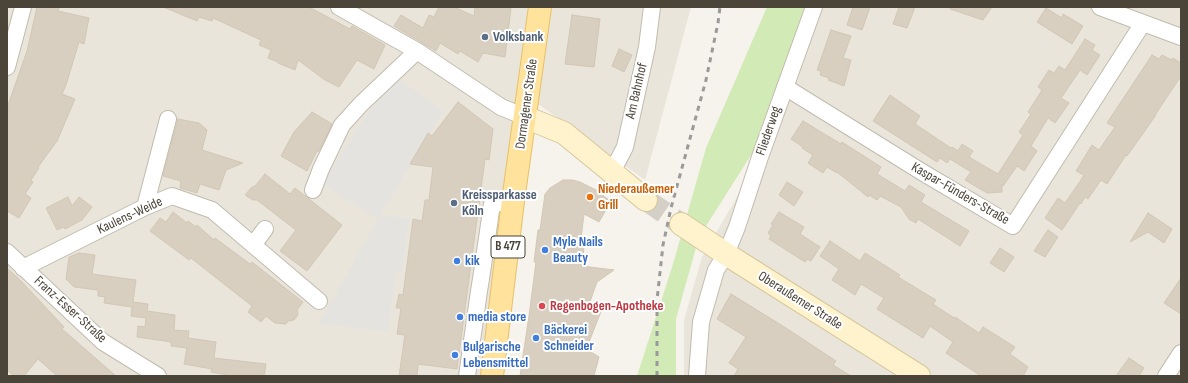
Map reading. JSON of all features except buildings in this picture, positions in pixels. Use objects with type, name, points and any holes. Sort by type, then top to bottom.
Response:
[{"type":"main road","name":"Dormagener Straße","points":[[492,376],[513,201],[540,7]]},
{"type":"main road","points":[[525,118],[564,133],[646,200]]},
{"type":"main road","name":"Oberaußemer Straße","points":[[681,224],[919,376]]},
{"type":"street","points":[[7,67],[23,7]]},
{"type":"street","points":[[339,7],[417,51],[501,107],[525,118]]},
{"type":"street","name":"Am Bahnhof","points":[[612,172],[625,147],[647,47],[652,7]]},
{"type":"street","name":"Fliederweg","points":[[697,376],[701,322],[716,270],[726,254],[737,227],[760,157],[814,7]]},
{"type":"street","points":[[1100,7],[1181,37]]},
{"type":"street","name":"Kaspar-Fünders-Straße","points":[[785,87],[1012,226],[1143,23]]},
{"type":"street","points":[[313,190],[321,169],[342,125],[361,104],[417,51]]},
{"type":"street","points":[[145,207],[168,119]]},
{"type":"street","name":"Kaulens-Weide","points":[[23,268],[145,207],[172,196],[212,210],[319,301]]},
{"type":"street","points":[[467,376],[492,204],[513,201]]},
{"type":"street","points":[[253,245],[265,229]]},
{"type":"street","name":"Franz-Esser-Straße","points":[[7,252],[103,342],[158,376]]},
{"type":"street","points":[[1166,376],[1181,353]]},
{"type":"shaded area","points":[[7,7],[691,7],[645,180],[524,94],[484,376],[7,376]]},
{"type":"shaded area","points":[[810,7],[1181,7],[1181,376],[684,376],[684,320],[702,257],[759,159]]},
{"type":"shaded area","points":[[393,75],[443,111],[380,215],[409,219],[402,272],[396,271],[388,331],[319,324],[378,219],[322,184]]},
{"type":"green space","points":[[767,7],[805,7],[783,78],[753,152],[699,237],[676,319],[676,376],[637,376],[673,264],[706,148]]},
{"type":"tunnel","points":[[646,200],[681,224]]},
{"type":"railway","points":[[657,376],[657,300],[663,245],[671,208],[706,80],[720,7]]},
{"type":"place","name":"Volksbank","points":[[485,37]]},
{"type":"place","name":"Niederaußemer Grill","points":[[590,197]]},
{"type":"place","name":"Kreissparkasse Köln","points":[[454,203]]},
{"type":"place","name":"Myle Nails Beauty","points":[[545,250]]},
{"type":"place","name":"kik","points":[[457,261]]},
{"type":"place","name":"Regenbogen-Apotheke","points":[[542,306]]},
{"type":"place","name":"media store","points":[[460,317]]},
{"type":"place","name":"Bäckerei Schneider","points":[[536,338]]},
{"type":"place","name":"Bulgarische Lebensmittel","points":[[455,355]]}]
